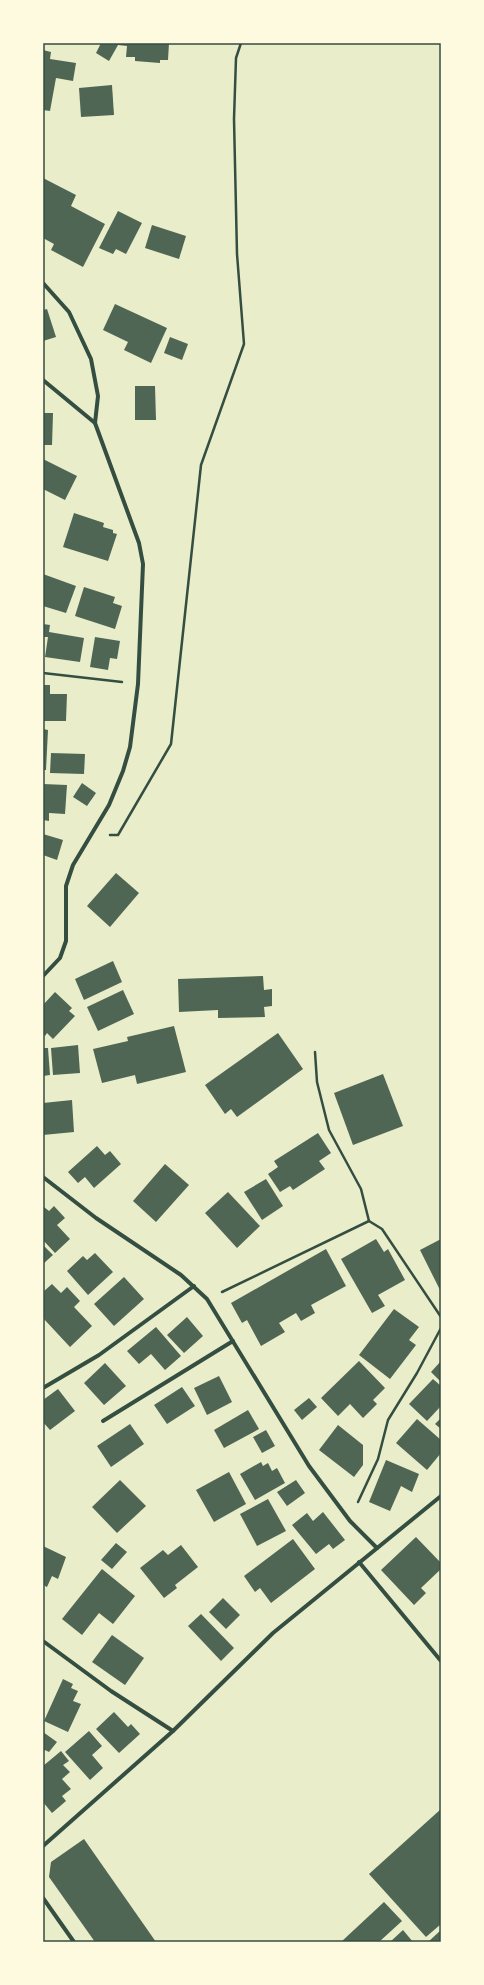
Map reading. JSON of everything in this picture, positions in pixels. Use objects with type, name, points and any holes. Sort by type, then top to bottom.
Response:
[{"type":"street","points":[[43,283],[69,312],[91,359],[98,396],[95,423],[139,543],[143,564],[138,684],[130,747],[123,771],[109,805],[92,836],[73,865],[66,886],[66,941],[60,958],[43,976]]},
{"type":"street","points":[[43,380],[95,423]]},
{"type":"street","points":[[43,1177],[96,1218],[162,1262],[194,1286],[207,1299],[309,1466],[350,1521],[377,1548]]},
{"type":"street","points":[[43,1388],[99,1355],[194,1286]]},
{"type":"street","points":[[103,1421],[233,1341]]},
{"type":"street","points":[[43,1846],[172,1731],[273,1633],[441,1496]]},
{"type":"street","points":[[359,1562],[441,1660]]},
{"type":"street","points":[[43,1641],[111,1691],[172,1731]]},
{"type":"street","points":[[43,1898],[74,1942]]},
{"type":"path","points":[[92,836],[118,836],[171,744],[201,465],[244,344],[237,254],[234,119],[236,58],[241,43]]},
{"type":"path","points":[[43,673],[138,684]]},
{"type":"path","points":[[315,1052],[317,1082],[329,1130],[361,1189],[369,1221],[382,1228],[441,1316]]},
{"type":"path","points":[[207,1299],[369,1221]]},
{"type":"path","points":[[350,1521],[378,1460],[388,1420],[417,1373],[441,1328]]},
{"type":"building","points":[[101,43],[169,43],[168,60],[160,60],[160,63],[135,61],[135,57],[126,57],[127,46],[118,45],[109,61],[96,53]]},
{"type":"building","points":[[43,50],[51,52],[50,59],[76,63],[73,81],[56,78],[50,111],[43,110]]},
{"type":"building","points":[[112,85],[114,115],[81,117],[79,88]]},
{"type":"building","points":[[43,178],[76,195],[71,206],[105,224],[83,267],[51,250],[54,244],[43,238]]},
{"type":"building","points":[[118,211],[142,223],[126,254],[116,249],[113,254],[99,248]]},
{"type":"building","points":[[152,225],[186,236],[179,259],[145,248]]},
{"type":"building","points":[[115,304],[167,328],[151,363],[124,350],[128,342],[103,330]]},
{"type":"building","points":[[47,309],[56,337],[43,341],[43,310]]},
{"type":"building","points":[[170,337],[188,344],[182,360],[164,353]]},
{"type":"building","points":[[135,386],[155,386],[156,420],[135,420]]},
{"type":"building","points":[[43,413],[53,413],[52,445],[43,445]]},
{"type":"building","points":[[43,459],[77,476],[65,500],[43,489]]},
{"type":"building","points":[[74,513],[104,523],[103,527],[113,530],[113,533],[117,534],[108,561],[63,547]]},
{"type":"building","points":[[43,574],[76,586],[66,613],[43,606]]},
{"type":"building","points":[[84,587],[115,597],[113,603],[122,606],[115,629],[75,616]]},
{"type":"building","points":[[43,624],[50,625],[49,632],[84,638],[80,662],[45,657],[48,637],[43,637]]},
{"type":"building","points":[[95,637],[120,641],[117,659],[110,658],[108,670],[90,667]]},
{"type":"building","points":[[43,685],[50,685],[50,694],[67,694],[66,721],[43,721]]},
{"type":"building","points":[[43,729],[48,730],[46,770],[43,770]]},
{"type":"building","points":[[51,753],[85,754],[84,774],[50,773]]},
{"type":"building","points":[[82,783],[96,793],[87,806],[73,797]]},
{"type":"building","points":[[43,784],[67,785],[65,814],[49,813],[49,821],[43,820]]},
{"type":"building","points":[[43,834],[63,840],[57,860],[43,855]]},
{"type":"building","points":[[116,873],[139,893],[110,927],[87,906]]},
{"type":"building","points":[[113,961],[122,982],[84,1000],[75,979]]},
{"type":"building","points":[[263,976],[264,990],[272,989],[272,1006],[264,1007],[265,1017],[218,1018],[218,1010],[179,1012],[178,979]]},
{"type":"building","points":[[123,990],[134,1014],[98,1031],[87,1007]]},
{"type":"building","points":[[55,992],[72,1008],[69,1011],[75,1016],[53,1039],[47,1033],[45,1036],[43,1034],[43,1005]]},
{"type":"building","points":[[174,1026],[186,1072],[137,1084],[135,1075],[102,1083],[93,1049],[128,1041],[127,1037]]},
{"type":"building","points":[[278,1033],[303,1069],[237,1117],[231,1109],[225,1114],[205,1085]]},
{"type":"building","points":[[78,1045],[80,1073],[53,1075],[51,1048]]},
{"type":"building","points":[[43,1048],[48,1048],[50,1075],[43,1076]]},
{"type":"building","points":[[383,1074],[403,1126],[353,1145],[334,1093]]},
{"type":"building","points":[[72,1100],[74,1132],[43,1135],[43,1103]]},
{"type":"building","points":[[318,1133],[331,1153],[319,1161],[325,1169],[293,1190],[290,1186],[280,1192],[268,1174],[278,1167],[274,1161]]},
{"type":"building","points":[[97,1146],[105,1155],[110,1151],[121,1164],[94,1188],[85,1177],[78,1183],[68,1172]]},
{"type":"building","points":[[165,1164],[189,1185],[156,1222],[133,1201]]},
{"type":"building","points":[[266,1179],[283,1206],[262,1220],[244,1192]]},
{"type":"building","points":[[228,1192],[260,1226],[237,1248],[205,1213]]},
{"type":"building","points":[[54,1206],[65,1218],[57,1225],[70,1239],[55,1253],[43,1240],[43,1208],[44,1207],[49,1211]]},
{"type":"building","points":[[376,1239],[384,1252],[388,1249],[405,1280],[378,1295],[385,1306],[372,1313],[341,1259]]},
{"type":"building","points":[[441,1239],[441,1292],[420,1250]]},
{"type":"building","points":[[43,1245],[53,1255],[43,1264]]},
{"type":"building","points":[[326,1249],[346,1286],[311,1305],[315,1313],[301,1321],[296,1313],[279,1323],[285,1332],[261,1346],[247,1320],[242,1323],[231,1303]]},
{"type":"building","points":[[95,1253],[113,1272],[88,1295],[67,1271],[83,1256],[87,1260]]},
{"type":"building","points":[[124,1277],[144,1299],[114,1326],[94,1304]]},
{"type":"building","points":[[52,1284],[61,1293],[67,1287],[80,1301],[74,1307],[92,1326],[70,1347],[43,1318],[43,1292]]},
{"type":"building","points":[[394,1309],[419,1327],[409,1340],[416,1345],[390,1379],[359,1355]]},
{"type":"building","points":[[187,1317],[203,1336],[184,1353],[167,1335]]},
{"type":"building","points":[[156,1327],[181,1356],[165,1370],[151,1354],[139,1364],[127,1351]]},
{"type":"building","points":[[359,1361],[385,1388],[373,1400],[377,1404],[363,1418],[350,1404],[338,1416],[321,1398]]},
{"type":"building","points":[[441,1361],[441,1382],[431,1372]]},
{"type":"building","points":[[105,1363],[126,1386],[104,1405],[84,1383]]},
{"type":"building","points":[[219,1376],[232,1402],[207,1415],[194,1388]]},
{"type":"building","points":[[433,1379],[441,1386],[441,1406],[427,1421],[409,1404]]},
{"type":"building","points":[[182,1387],[195,1406],[167,1424],[154,1405]]},
{"type":"building","points":[[58,1389],[75,1411],[50,1430],[43,1422],[43,1400]]},
{"type":"building","points":[[309,1398],[317,1407],[302,1420],[294,1410]]},
{"type":"building","points":[[248,1410],[259,1429],[224,1448],[214,1430]]},
{"type":"building","points":[[441,1418],[441,1429],[435,1424]]},
{"type":"building","points":[[417,1419],[441,1440],[441,1453],[427,1470],[396,1443]]},
{"type":"building","points":[[130,1424],[144,1444],[111,1467],[97,1446]]},
{"type":"building","points":[[338,1425],[363,1445],[363,1465],[354,1477],[319,1450]]},
{"type":"building","points":[[266,1430],[275,1446],[262,1453],[253,1437]]},
{"type":"building","points":[[386,1460],[419,1474],[412,1492],[401,1486],[390,1511],[369,1502]]},
{"type":"building","points":[[261,1462],[263,1466],[268,1463],[272,1471],[277,1468],[285,1483],[255,1500],[240,1474]]},
{"type":"building","points":[[229,1472],[246,1504],[214,1522],[196,1490]]},
{"type":"building","points":[[120,1480],[146,1506],[117,1533],[92,1507]]},
{"type":"building","points":[[296,1480],[305,1493],[287,1506],[277,1492]]},
{"type":"building","points":[[268,1499],[286,1531],[257,1546],[240,1514]]},
{"type":"building","points":[[323,1512],[345,1540],[333,1549],[329,1544],[316,1554],[292,1525],[307,1513],[313,1521]]},
{"type":"building","points":[[416,1537],[441,1563],[441,1569],[421,1588],[426,1593],[414,1605],[381,1570]]},
{"type":"building","points":[[293,1539],[315,1569],[271,1603],[260,1588],[255,1592],[244,1576]]},
{"type":"building","points":[[116,1543],[127,1552],[112,1569],[101,1560]]},
{"type":"building","points":[[181,1545],[198,1567],[175,1585],[177,1588],[164,1598],[140,1568],[163,1550],[168,1555]]},
{"type":"building","points":[[43,1546],[66,1557],[58,1579],[52,1576],[47,1587],[43,1585]]},
{"type":"building","points":[[102,1569],[135,1596],[113,1624],[99,1613],[82,1635],[62,1619]]},
{"type":"building","points":[[223,1598],[240,1615],[226,1629],[209,1612]]},
{"type":"building","points":[[201,1614],[234,1648],[221,1661],[188,1626]]},
{"type":"building","points":[[112,1635],[144,1658],[125,1685],[92,1662]]},
{"type":"building","points":[[63,1679],[73,1684],[71,1688],[78,1691],[73,1701],[81,1704],[68,1732],[44,1721]]},
{"type":"building","points":[[114,1712],[128,1727],[131,1724],[140,1734],[119,1753],[96,1729]]},
{"type":"building","points":[[89,1731],[102,1746],[92,1755],[103,1768],[90,1780],[65,1752]]},
{"type":"building","points":[[43,1732],[57,1742],[49,1752],[45,1750],[43,1753]]},
{"type":"building","points":[[61,1751],[69,1761],[63,1765],[70,1772],[62,1779],[71,1789],[62,1796],[66,1801],[52,1813],[43,1802],[43,1766]]},
{"type":"building","points":[[441,1809],[441,1924],[426,1937],[369,1874]]},
{"type":"building","points":[[84,1839],[156,1942],[95,1942],[49,1877],[51,1862]]},
{"type":"building","points":[[384,1902],[402,1921],[379,1942],[341,1942]]},
{"type":"building","points":[[403,1930],[413,1942],[390,1942]]},
{"type":"building","points":[[441,1930],[441,1942],[428,1942]]}]
